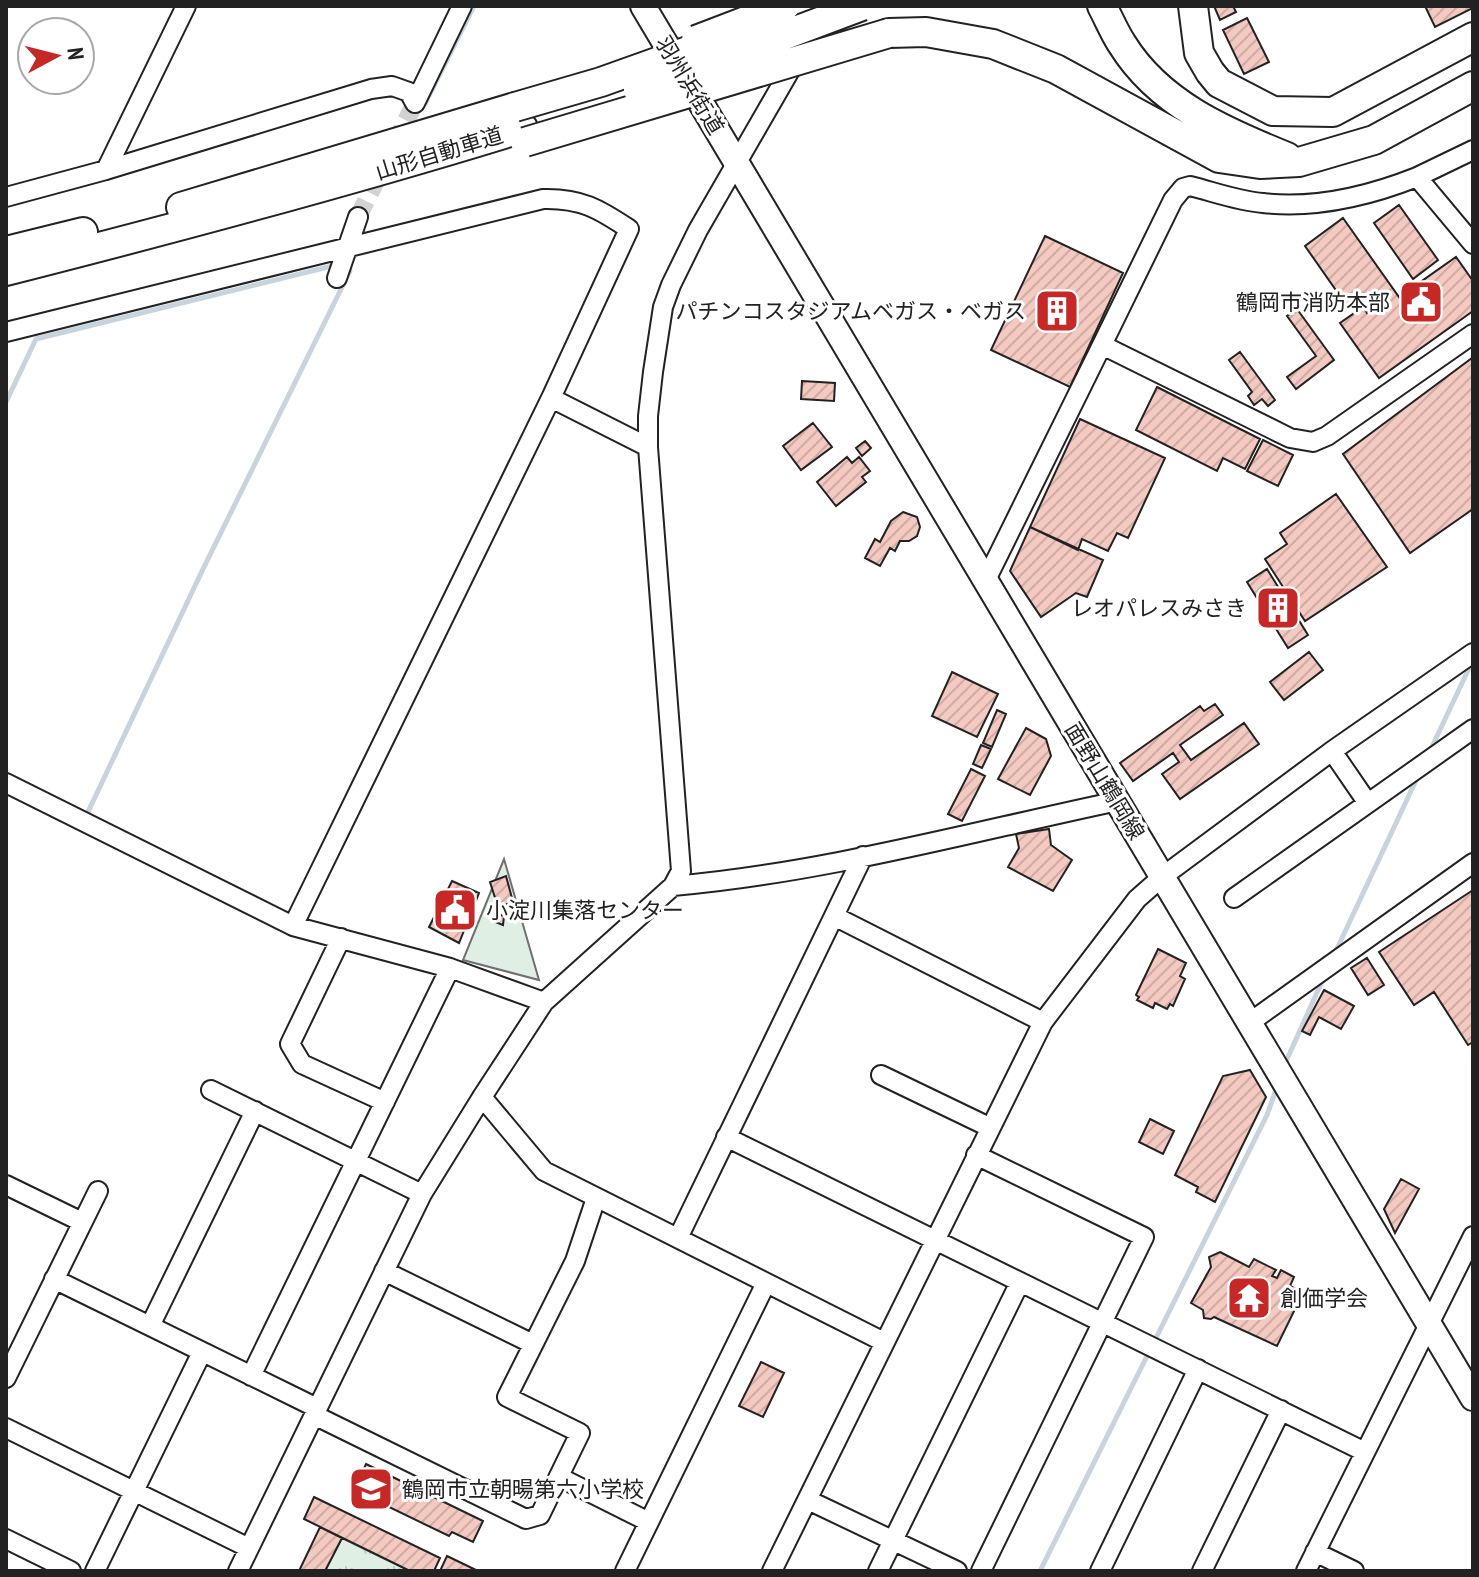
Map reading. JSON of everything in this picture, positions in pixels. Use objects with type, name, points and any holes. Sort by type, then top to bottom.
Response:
[{"type":"highway","points":[[521,126],[785,6]]},
{"type":"highway","name":"山形自動車道","points":[[6,251],[521,126],[601,82],[815,6]]},
{"type":"highway","name":"山形自動車道","points":[[6,271],[405,165],[662,81],[862,6]]},
{"type":"highway","points":[[1102,6],[1122,45],[1144,73],[1179,103],[1225,132],[1299,162]]},
{"type":"highway","points":[[1117,6],[1132,35],[1183,90],[1219,113],[1261,124],[1342,108],[1473,37]]},
{"type":"highway","points":[[1193,6],[1199,53],[1219,83],[1273,111],[1323,114]]},
{"type":"highway","points":[[521,126],[889,33],[926,32],[993,44],[1056,69],[1219,158],[1260,164],[1299,162],[1374,140],[1473,86]]},
{"type":"main road","name":"羽州浜街道","points":[[643,6],[737,163]]},
{"type":"main road","name":"面野山鶴岡線","points":[[737,163],[1473,1398]]},
{"type":"street","points":[[106,170],[186,6]]},
{"type":"street","points":[[6,197],[106,170],[371,89],[392,86],[409,92],[415,103],[462,6]]},
{"type":"street","points":[[238,1571],[422,1194],[482,1097],[544,1002],[673,886],[682,863],[672,772],[648,447],[650,393],[663,307],[682,260],[828,6]]},
{"type":"street","points":[[985,582],[1173,200],[1183,188],[1190,186],[1263,203],[1287,205],[1339,200],[1417,177],[1473,150]]},
{"type":"street","points":[[1417,177],[1473,244]]},
{"type":"street","points":[[6,332],[543,199],[567,198],[589,205],[629,229],[551,398],[293,926]]},
{"type":"street","points":[[337,278],[358,217]]},
{"type":"street","points":[[1102,345],[1290,438],[1313,442],[1336,430],[1473,334]]},
{"type":"street","points":[[551,398],[648,447]]},
{"type":"street","points":[[772,1571],[1043,1022],[1137,899],[1162,877],[1332,751],[1473,653]]},
{"type":"street","points":[[1234,898],[1473,729]]},
{"type":"street","points":[[1332,751],[1367,802]]},
{"type":"street","points":[[6,783],[293,926],[450,968],[544,1002]]},
{"type":"street","points":[[673,886],[735,881],[1118,801]]},
{"type":"street","points":[[678,1238],[863,856]]},
{"type":"street","points":[[1249,1023],[1473,863]]},
{"type":"street","points":[[834,916],[1043,1022]]},
{"type":"street","points":[[341,938],[290,1044],[302,1064],[385,1102]]},
{"type":"street","points":[[251,1376],[450,968]]},
{"type":"street","points":[[881,1075],[989,1127]]},
{"type":"street","points":[[211,1090],[422,1194]]},
{"type":"street","points":[[482,1097],[544,1171],[884,1342]]},
{"type":"street","points":[[150,1326],[255,1111]]},
{"type":"street","points":[[726,1137],[1365,1452]]},
{"type":"street","points":[[976,1155],[1144,1237],[981,1571]]},
{"type":"street","points":[[6,1185],[82,1222]]},
{"type":"street","points":[[6,1378],[98,1191]]},
{"type":"street","points":[[54,1279],[251,1376],[526,1519],[540,1515],[580,1433],[507,1397],[575,1261],[596,1198]]},
{"type":"street","points":[[1306,1571],[1473,1236]]},
{"type":"street","points":[[384,1271],[533,1344]]},
{"type":"street","points":[[878,1571],[1020,1282]]},
{"type":"street","points":[[625,1571],[766,1283]]},
{"type":"street","points":[[95,1571],[202,1352]]},
{"type":"street","points":[[1100,1571],[1198,1369]]},
{"type":"street","points":[[1202,1571],[1281,1410]]},
{"type":"street","points":[[6,1428],[249,1548]]},
{"type":"street","points":[[559,1477],[649,1522]]},
{"type":"street","points":[[808,1500],[957,1571]]},
{"type":"street","points":[[6,1539],[71,1571]]},
{"type":"street","points":[[1315,1552],[1354,1571]]},
{"type":"green space","points":[[504,859],[539,980],[463,960]]},
{"type":"green space","points":[[342,1538],[410,1571],[325,1571]]},
{"type":"building","points":[[1214,6],[1233,6],[1236,12],[1220,20]]},
{"type":"building","points":[[1425,6],[1473,6],[1473,8],[1435,27]]},
{"type":"building","points":[[1247,18],[1269,62],[1244,74],[1223,30]]},
{"type":"building","points":[[1399,205],[1438,260],[1413,279],[1374,223]]},
{"type":"building","name":"鶴岡市消防本部","points":[[1343,218],[1399,297],[1456,257],[1473,281],[1473,311],[1379,378],[1340,323],[1363,307],[1367,313],[1373,308],[1363,294],[1347,306],[1305,246]]},
{"type":"building","name":"パチンコスタジアムベガス・ベガス","points":[[1045,236],[1123,273],[1070,387],[991,350]]},
{"type":"building","points":[[1297,309],[1334,360],[1296,389],[1287,377],[1316,356],[1287,316]]},
{"type":"building","points":[[1240,352],[1275,400],[1268,406],[1262,399],[1254,405],[1248,396],[1252,392],[1229,360]]},
{"type":"building","points":[[1472,358],[1473,509],[1410,553],[1343,454]]},
{"type":"building","points":[[802,381],[835,383],[834,401],[801,399]]},
{"type":"building","points":[[1157,387],[1260,439],[1245,469],[1223,458],[1217,471],[1136,430]]},
{"type":"building","points":[[1080,419],[1165,458],[1128,538],[1117,533],[1108,551],[1082,539],[1078,550],[1030,527]]},
{"type":"building","points":[[813,423],[832,447],[801,470],[783,446]]},
{"type":"building","points":[[1263,440],[1293,455],[1278,486],[1247,471]]},
{"type":"building","points":[[865,441],[871,448],[862,456],[856,448]]},
{"type":"building","points":[[847,457],[852,463],[859,457],[870,471],[862,477],[866,482],[836,506],[817,482]]},
{"type":"building","points":[[1336,494],[1387,567],[1305,621],[1265,559],[1287,544],[1280,533]]},
{"type":"building","points":[[903,512],[917,517],[920,527],[917,536],[909,541],[900,541],[895,551],[890,548],[880,566],[865,558],[875,539],[880,542],[891,521]]},
{"type":"building","points":[[1030,527],[1103,560],[1087,597],[1076,593],[1041,617],[1010,571]]},
{"type":"building","name":"レオパレスみさき","points":[[1267,569],[1308,635],[1288,648],[1247,582]]},
{"type":"building","points":[[1309,652],[1323,670],[1284,700],[1270,682]]},
{"type":"building","points":[[952,672],[998,694],[977,737],[932,716]]},
{"type":"building","points":[[1215,704],[1223,715],[1180,745],[1191,760],[1244,723],[1259,744],[1180,799],[1162,774],[1179,762],[1173,753],[1133,781],[1120,763],[1200,706],[1204,711]]},
{"type":"building","points":[[997,710],[1006,714],[992,747],[983,743]]},
{"type":"building","points":[[1026,728],[1046,739],[1051,756],[1030,795],[998,779]]},
{"type":"building","points":[[981,745],[991,749],[982,768],[973,764]]},
{"type":"building","points":[[971,769],[985,776],[962,821],[948,814]]},
{"type":"building","points":[[1049,829],[1051,845],[1072,860],[1053,891],[1008,867],[1019,848],[1016,834]]},
{"type":"building","points":[[506,876],[513,902],[498,907],[490,882]]},
{"type":"building","name":"小淀川集落センター","points":[[452,881],[479,893],[459,943],[429,927]]},
{"type":"building","points":[[1473,890],[1473,1042],[1468,1045],[1434,992],[1414,1005],[1379,952]]},
{"type":"building","points":[[497,914],[504,916],[503,925],[495,922]]},
{"type":"building","points":[[1158,949],[1186,963],[1180,976],[1185,979],[1173,1006],[1170,1004],[1167,1009],[1155,1003],[1153,1008],[1137,1000],[1139,997],[1136,995]]},
{"type":"building","points":[[1367,958],[1384,985],[1368,995],[1351,968]]},
{"type":"building","points":[[1324,990],[1354,1006],[1341,1029],[1319,1017],[1310,1035],[1302,1031]]},
{"type":"building","points":[[1250,1070],[1266,1097],[1215,1202],[1196,1192],[1198,1187],[1175,1175],[1223,1076]]},
{"type":"building","points":[[1150,1119],[1174,1131],[1163,1154],[1139,1142]]},
{"type":"building","points":[[1401,1179],[1419,1189],[1395,1233],[1384,1209]]},
{"type":"building","name":"創価学会","points":[[1220,1252],[1249,1267],[1254,1259],[1276,1270],[1272,1276],[1277,1278],[1281,1270],[1294,1277],[1290,1286],[1302,1292],[1303,1297],[1277,1346],[1214,1317],[1204,1318],[1203,1310],[1191,1303],[1211,1267],[1209,1257]]},
{"type":"building","points":[[761,1362],[784,1373],[763,1417],[739,1406]]},
{"type":"building","points":[[366,1464],[483,1521],[473,1542],[452,1532],[449,1536],[354,1490]]},
{"type":"building","points":[[314,1497],[440,1558],[434,1571],[410,1571],[304,1519]]},
{"type":"building","points":[[320,1527],[342,1538],[325,1571],[299,1571]]},
{"type":"building","points":[[447,1556],[478,1571],[440,1571]]},
{"type":"waterway","points":[[425,104],[474,6]]},
{"type":"waterway","points":[[87,814],[350,271],[349,263]]},
{"type":"waterway","points":[[6,402],[36,339],[336,265]]},
{"type":"waterway","points":[[1430,751],[1472,662]]},
{"type":"waterway","points":[[1335,953],[1419,774]]},
{"type":"waterway","points":[[1284,1066],[1324,977]]},
{"type":"waterway","points":[[1040,1571],[1267,1115],[1277,1087]]},
{"type":"tunnel","points":[[358,217],[415,103]]},
{"type":"place","name":"鶴岡市消防本部","points":[[1421,302]]},
{"type":"place","name":"パチンコスタジアムベガス・ベガス","points":[[1057,311]]},
{"type":"place","name":"レオパレスみさき","points":[[1278,608]]},
{"type":"place","name":"小淀川集落センター","points":[[455,910]]},
{"type":"place","name":"創価学会","points":[[1249,1298]]},
{"type":"place","name":"鶴岡市立朝暘第六小学校","points":[[371,1489]]}]
